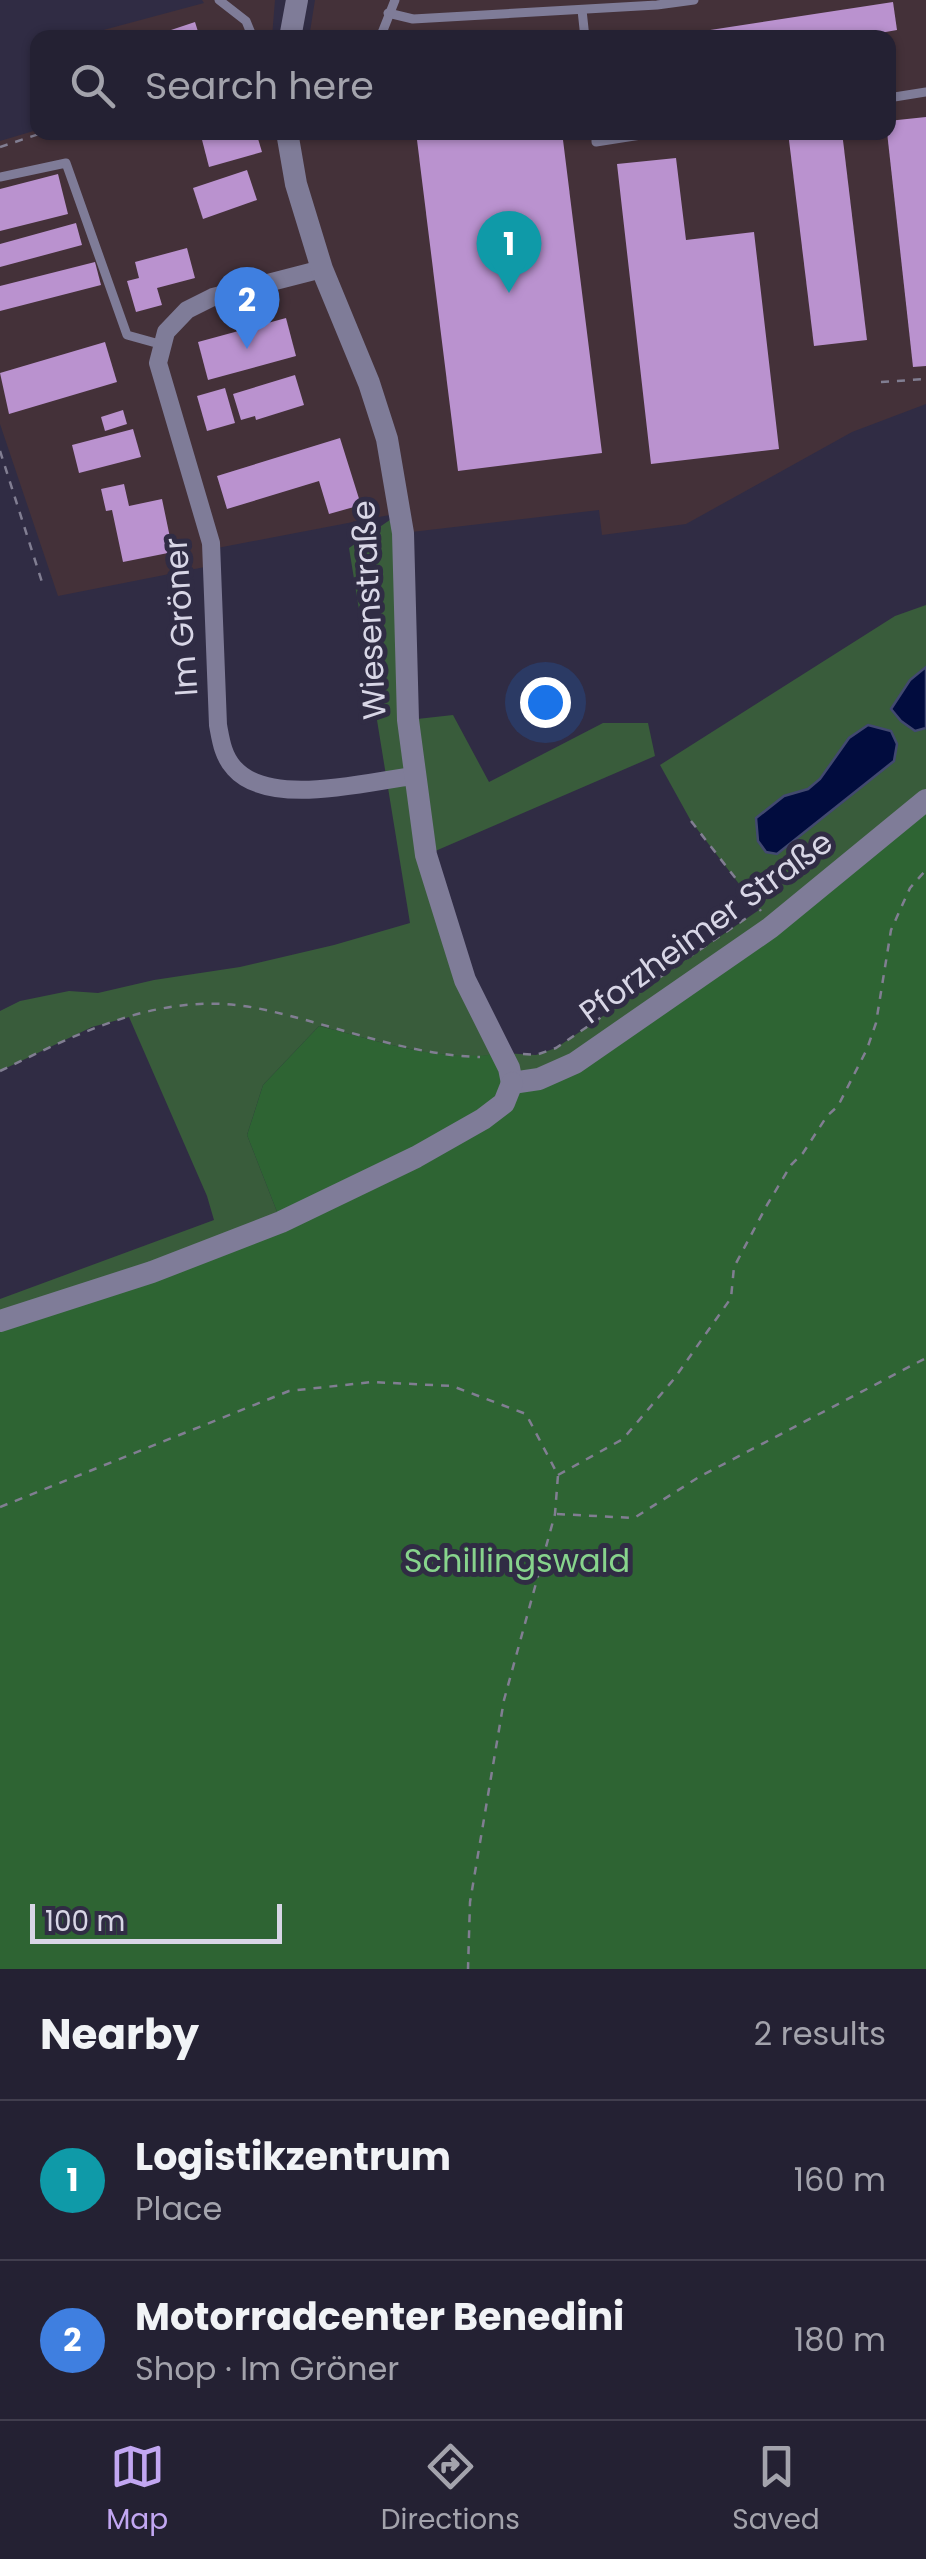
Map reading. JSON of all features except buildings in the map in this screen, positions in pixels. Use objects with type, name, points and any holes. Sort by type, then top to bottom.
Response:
[{"type":"street","points":[[291,30],[297,0]]},
{"type":"street","name":"Wiesenstraße","points":[[288,140],[296,184],[322,269],[370,383],[388,439],[403,533],[408,720],[426,855],[465,980],[512,1083]]},
{"type":"street","points":[[163,345],[166,332],[187,310],[213,296],[322,269]]},
{"type":"street","name":"Im Gröner","points":[[163,345],[158,363],[211,543],[218,726],[224,753],[235,770],[257,785],[289,791],[413,776]]},
{"type":"street","name":"Pforzheimer Straße","points":[[512,1083],[540,1079],[575,1063],[926,800]]},
{"type":"street","points":[[0,1321],[152,1272],[282,1222],[416,1157],[482,1119],[504,1103],[512,1083]]},
{"type":"lane","points":[[220,0],[246,21],[250,30]]},
{"type":"lane","points":[[383,30],[395,0]]},
{"type":"lane","points":[[388,13],[413,19],[694,0]]},
{"type":"lane","points":[[582,10],[585,30]]},
{"type":"lane","points":[[896,97],[926,92]]},
{"type":"lane","points":[[0,178],[66,163],[127,334],[163,345]]},
{"type":"path","points":[[0,147],[30,137]]},
{"type":"path","points":[[881,382],[926,379]]},
{"type":"path","points":[[0,451],[42,582]]},
{"type":"path","points":[[0,1071],[92,1027],[166,1006],[215,1004],[255,1008],[446,1055],[479,1058],[536,1054],[556,1048],[765,918],[691,821]]},
{"type":"path","points":[[558,1475],[623,1440],[674,1378],[731,1298],[734,1267],[768,1204],[790,1165],[838,1106],[867,1049],[876,1023],[891,930],[910,888],[926,870]]},
{"type":"path","points":[[555,1514],[634,1518],[700,1476],[926,1358]]},
{"type":"path","points":[[0,1507],[289,1391],[372,1382],[452,1386],[526,1414],[558,1475],[555,1514],[504,1700],[470,1902],[468,1969]]},
{"type":"shaded area","points":[[202,0],[275,0],[273,30],[103,30],[204,3]]},
{"type":"shaded area","points":[[315,0],[926,0],[926,404],[852,432],[686,524],[602,535],[599,510],[403,533],[400,513],[212,549],[215,565],[58,596],[0,424],[0,141],[30,132],[30,140],[896,140],[896,30],[310,30]]},
{"type":"shaded area","points":[[926,667],[926,728],[915,731],[891,709],[910,680]]},
{"type":"shaded area","points":[[868,725],[891,731],[897,744],[894,761],[777,854],[766,852],[758,841],[756,818],[784,796],[808,789],[820,779],[849,738]]},
{"type":"green space","points":[[400,513],[408,720],[453,715],[489,782],[603,723],[648,723],[655,756],[426,855],[502,1053],[536,1055],[556,1048],[759,910],[691,821],[660,765],[895,616],[926,605],[926,800],[575,1063],[512,1083],[501,1054],[432,1053],[319,1026],[263,1085],[247,1135],[281,1222],[0,1321],[0,1299],[214,1220],[129,1017],[92,1027],[0,1071],[0,1011],[20,1001],[69,991],[98,993],[240,967],[410,923],[349,548]]},
{"type":"green space","name":"Schillingswald","points":[[926,800],[926,1969],[0,1969],[0,1321],[281,1222],[247,1135],[263,1085],[319,1026],[433,1053],[502,1053],[512,1082],[575,1063]]},
{"type":"place","name":"Logistikzentrum","points":[[509,293]]},
{"type":"place","name":"Motorradcenter Benedini","points":[[247,349]]}]
